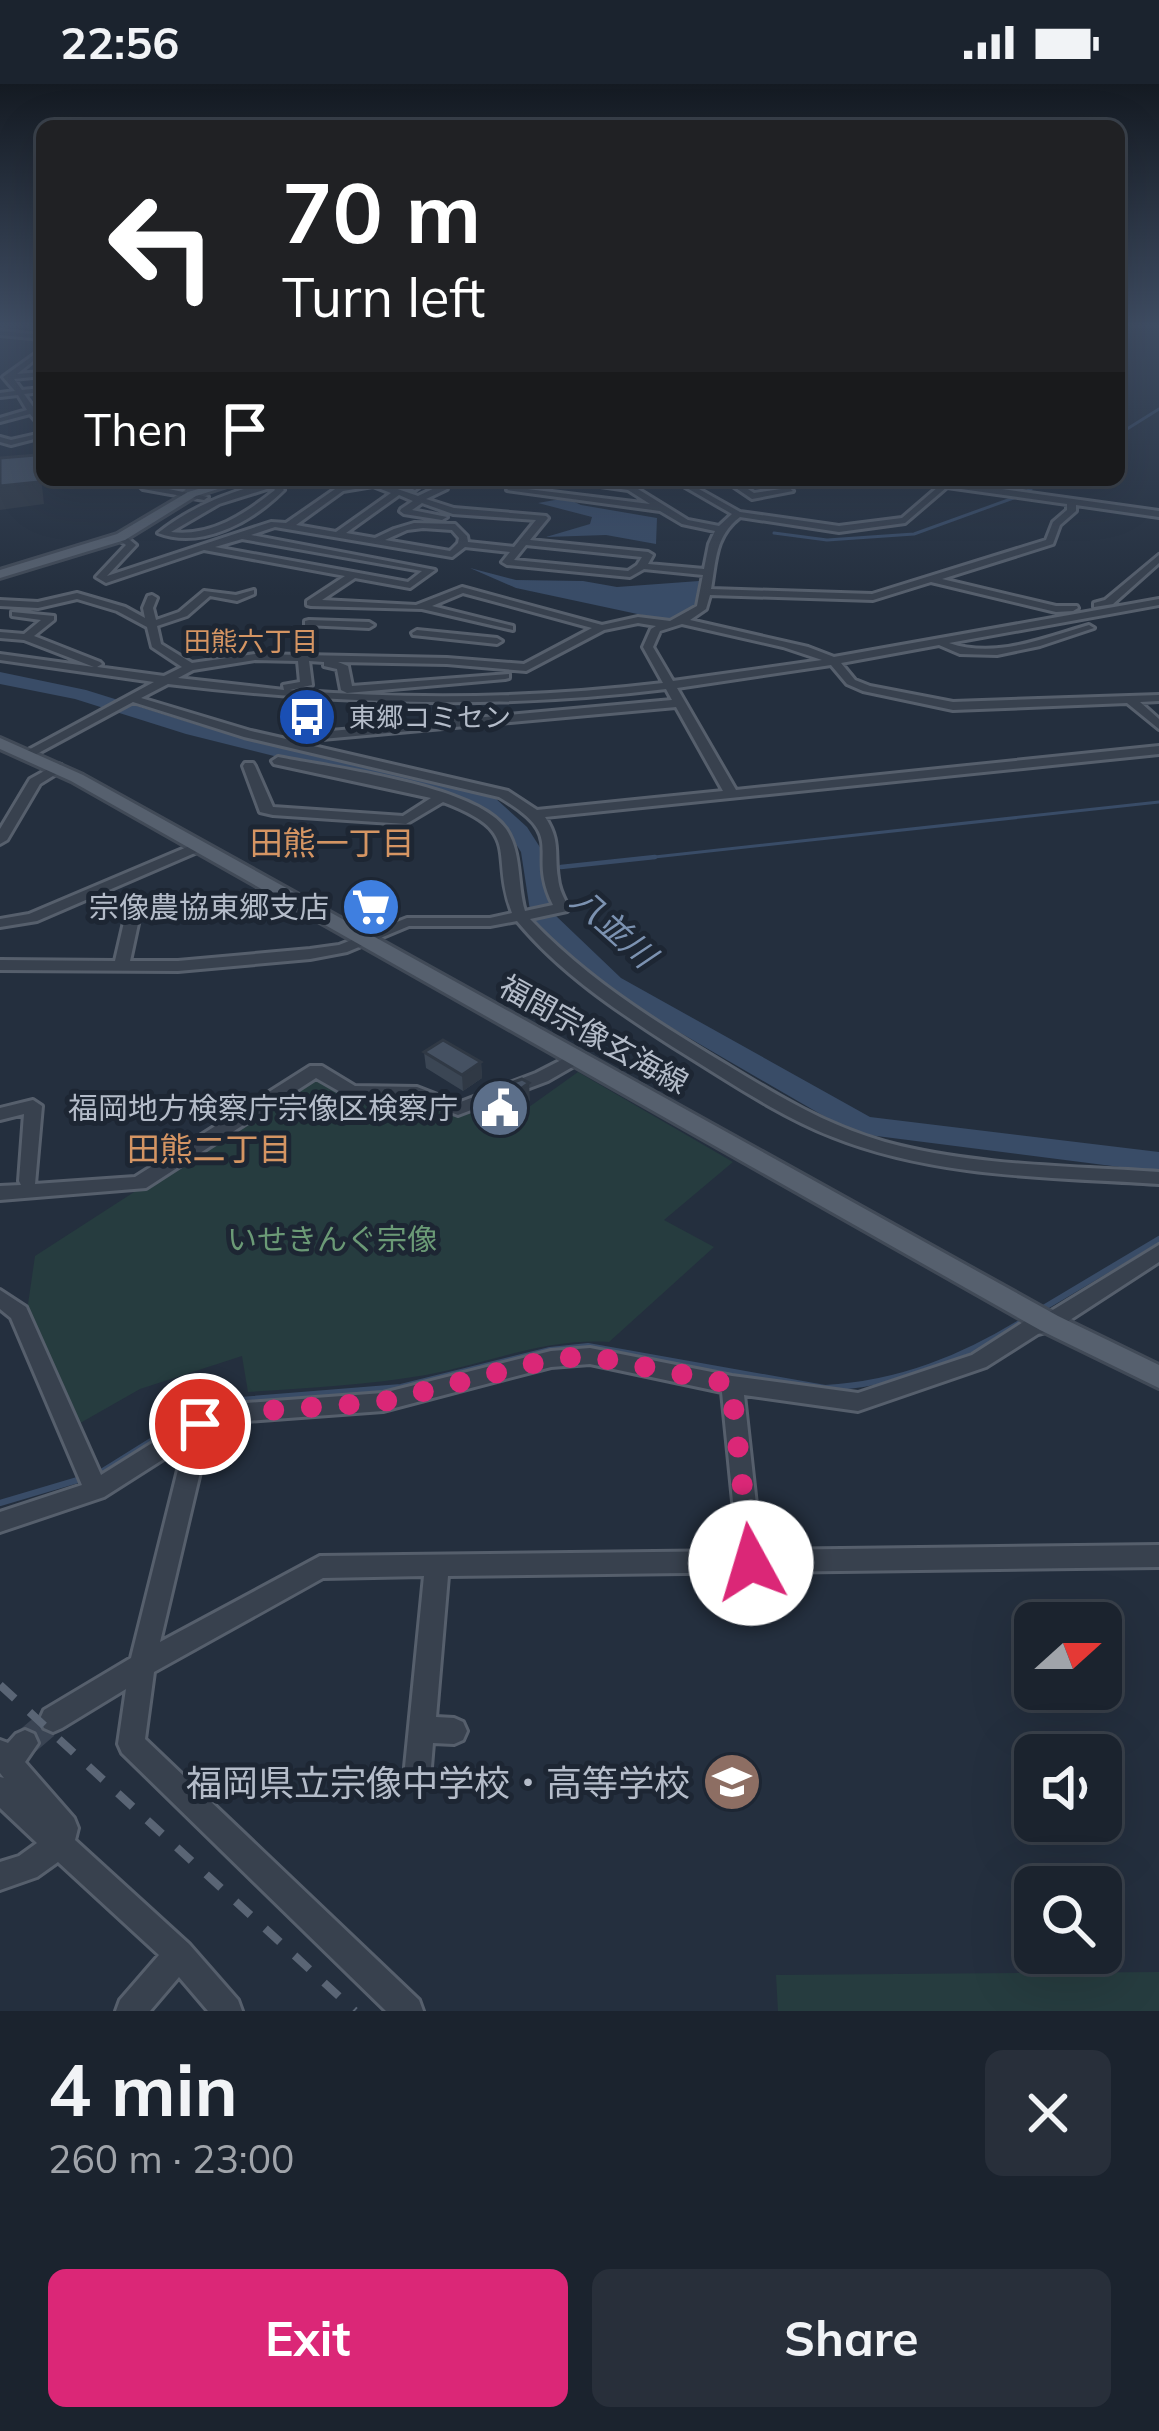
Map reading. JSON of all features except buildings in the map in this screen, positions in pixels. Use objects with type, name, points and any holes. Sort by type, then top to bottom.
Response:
[{"type":"main road","points":[[0,574],[121,537],[192,494],[220,486]]},
{"type":"main road","name":"福間宗像玄海線","points":[[0,742],[57,768],[1157,1381]]},
{"type":"street","points":[[0,439],[11,443],[36,433]]},
{"type":"street","points":[[145,486],[218,500]]},
{"type":"street","points":[[261,486],[218,500],[163,533],[210,533],[267,503],[280,490],[276,486]]},
{"type":"street","points":[[288,526],[340,490],[355,486]]},
{"type":"street","points":[[379,486],[452,511],[543,518],[520,546],[507,562],[631,574],[648,555],[520,546],[469,545]]},
{"type":"street","points":[[485,513],[515,486]]},
{"type":"street","points":[[613,486],[630,488],[691,525],[718,529]]},
{"type":"street","points":[[688,486],[739,514],[839,529],[905,520],[941,486]]},
{"type":"street","points":[[737,486],[752,496],[788,490],[782,486]]},
{"type":"street","points":[[970,486],[1159,514]]},
{"type":"street","points":[[442,518],[404,511],[444,487]]},
{"type":"street","points":[[511,490],[661,508]]},
{"type":"street","points":[[301,565],[396,493]]},
{"type":"street","points":[[707,592],[853,599],[933,580],[1050,542],[1056,524],[1072,511],[1071,502]]},
{"type":"street","points":[[121,537],[130,545],[101,578],[274,524],[458,552],[503,514]]},
{"type":"street","points":[[731,793],[648,647],[656,628],[682,621],[702,607],[718,529],[739,514]]},
{"type":"street","points":[[377,541],[402,525],[455,527],[469,545]]},
{"type":"street","points":[[205,548],[410,585],[430,570],[240,536]]},
{"type":"street","points":[[415,567],[436,551]]},
{"type":"street","points":[[832,661],[944,645],[1070,616],[1109,602],[1159,558]]},
{"type":"street","points":[[642,566],[707,572]]},
{"type":"street","points":[[353,575],[306,606],[420,608],[509,628]]},
{"type":"street","points":[[933,580],[1070,616]]},
{"type":"street","points":[[420,608],[463,590],[601,628]]},
{"type":"street","points":[[2,608],[77,596],[122,609],[150,625],[183,614],[208,592],[237,598],[250,592]]},
{"type":"street","points":[[152,598],[150,625],[156,645],[190,667]]},
{"type":"street","points":[[296,746],[307,737],[673,693],[1070,616],[1159,605]]},
{"type":"street","points":[[367,641],[371,606]]},
{"type":"street","points":[[2,608],[50,618],[26,637]]},
{"type":"street","points":[[418,651],[420,608]]},
{"type":"street","points":[[472,664],[529,608]]},
{"type":"street","points":[[347,690],[525,671],[601,628],[638,620],[667,624]]},
{"type":"street","points":[[682,621],[817,651],[858,686],[934,704],[995,706],[1159,698]]},
{"type":"street","points":[[309,623],[369,625]]},
{"type":"street","points":[[417,633],[496,640]]},
{"type":"street","points":[[0,635],[26,637],[96,664],[93,670]]},
{"type":"street","points":[[27,754],[190,667],[255,657],[472,664],[525,671]]},
{"type":"street","points":[[303,660],[343,666],[347,690]]},
{"type":"street","points":[[269,693],[279,687],[307,685],[303,660]]},
{"type":"street","points":[[0,661],[274,700],[374,706],[538,706]]},
{"type":"street","points":[[0,661],[269,693],[538,706]]},
{"type":"street","points":[[525,671],[538,706]]},
{"type":"street","points":[[347,690],[370,692],[370,700]]},
{"type":"street","points":[[1130,699],[1159,725]]},
{"type":"street","points":[[0,966],[178,966],[310,954],[407,922],[523,916],[562,908],[551,879],[554,844],[538,814],[503,794],[296,746],[132,700]]},
{"type":"street","points":[[538,814],[1159,750]]},
{"type":"street","points":[[278,761],[443,796],[472,807],[500,830],[510,848],[523,916],[620,1004],[835,1133],[926,1159],[1159,1178]]},
{"type":"street","points":[[249,766],[265,809],[273,811],[406,820],[443,796]]},
{"type":"street","points":[[0,839],[35,782],[57,768]]},
{"type":"street","points":[[0,923],[32,918],[199,847]]},
{"type":"street","points":[[122,964],[135,905]]},
{"type":"street","points":[[0,1192],[139,1183],[316,1070],[351,1092],[417,1093],[458,1109],[542,1077],[574,1058]]},
{"type":"street","points":[[0,1114],[34,1106],[28,1181]]},
{"type":"street","points":[[0,1522],[96,1490],[200,1424],[233,1413],[382,1402],[551,1359],[590,1356],[731,1384],[858,1402],[979,1361],[1032,1327],[1049,1324],[1159,1252]]},
{"type":"street","points":[[0,1298],[19,1313],[96,1490]]},
{"type":"street","points":[[731,1384],[751,1563]]},
{"type":"street","points":[[200,1424],[142,1664],[131,1744],[408,2011]]},
{"type":"street","points":[[53,1719],[142,1664],[320,1567],[1159,1556]]},
{"type":"street","points":[[418,1767],[437,1564]]},
{"type":"street","points":[[422,1730],[454,1731]]},
{"type":"street","points":[[0,1876],[27,1867],[60,1844],[64,1828],[12,1752]]},
{"type":"street","points":[[0,1790],[179,1954],[227,2011]]},
{"type":"street","points":[[130,2011],[179,1954]]},
{"type":"green space","name":"いせきんぐ宗像","points":[[578,1072],[733,1162],[664,1220],[714,1247],[609,1342],[539,1348],[404,1378],[248,1392],[242,1356],[140,1389],[75,1426],[27,1311],[35,1256],[315,1075],[346,1094],[420,1098],[465,1114],[473,1108],[501,1127]]},
{"type":"green space","points":[[1159,1972],[1159,2011],[778,2011],[776,1975]]},
{"type":"water","points":[[566,498],[581,505],[657,518],[656,544],[606,535],[546,537],[590,524],[592,517],[538,503]]},
{"type":"water","points":[[470,568],[516,580],[583,581],[617,587],[699,581],[698,603],[691,612],[670,621],[516,588]]},
{"type":"waterway","points":[[1125,430],[1146,417]]},
{"type":"waterway","points":[[1024,493],[1035,486]]},
{"type":"waterway","points":[[774,533],[827,540],[914,534],[1019,496]]},
{"type":"waterway","name":"八並川","points":[[0,678],[79,694],[193,730],[486,802],[519,832],[532,852],[543,917],[612,983],[863,1126],[1159,1162]]},
{"type":"waterway","points":[[635,859],[1159,802]]},
{"type":"waterway","points":[[635,859],[655,857]]},
{"type":"waterway","points":[[561,867],[635,859]]},
{"type":"waterway","points":[[627,860],[635,859]]},
{"type":"waterway","points":[[1040,1310],[1159,1239]]},
{"type":"waterway","points":[[98,1474],[199,1411],[240,1400],[401,1387],[550,1350],[588,1346],[825,1388],[879,1381],[930,1367],[1026,1319]]},
{"type":"waterway","points":[[0,1503],[81,1479]]},
{"type":"tunnel","points":[[25,1743],[53,1719]]},
{"type":"railway","points":[[0,1685],[355,2011]]},
{"type":"place","name":"東郷コミセン","points":[[307,717]]},
{"type":"place","name":"宗像農協東郷支店","points":[[371,907]]},
{"type":"place","name":"福岡地方検察庁宗像区検察庁","points":[[500,1108]]},
{"type":"place","name":"福岡県立宗像中学校・高等学校","points":[[732,1782]]},
{"type":"district","name":"田熊六丁目","points":[[251,641]]},
{"type":"district","name":"田熊一丁目","points":[[332,842]]},
{"type":"district","name":"田熊二丁目","points":[[209,1148]]},
{"type":"route","points":[[200,1424],[233,1413],[382,1402],[551,1359],[590,1356],[731,1384],[751,1563]]}]
